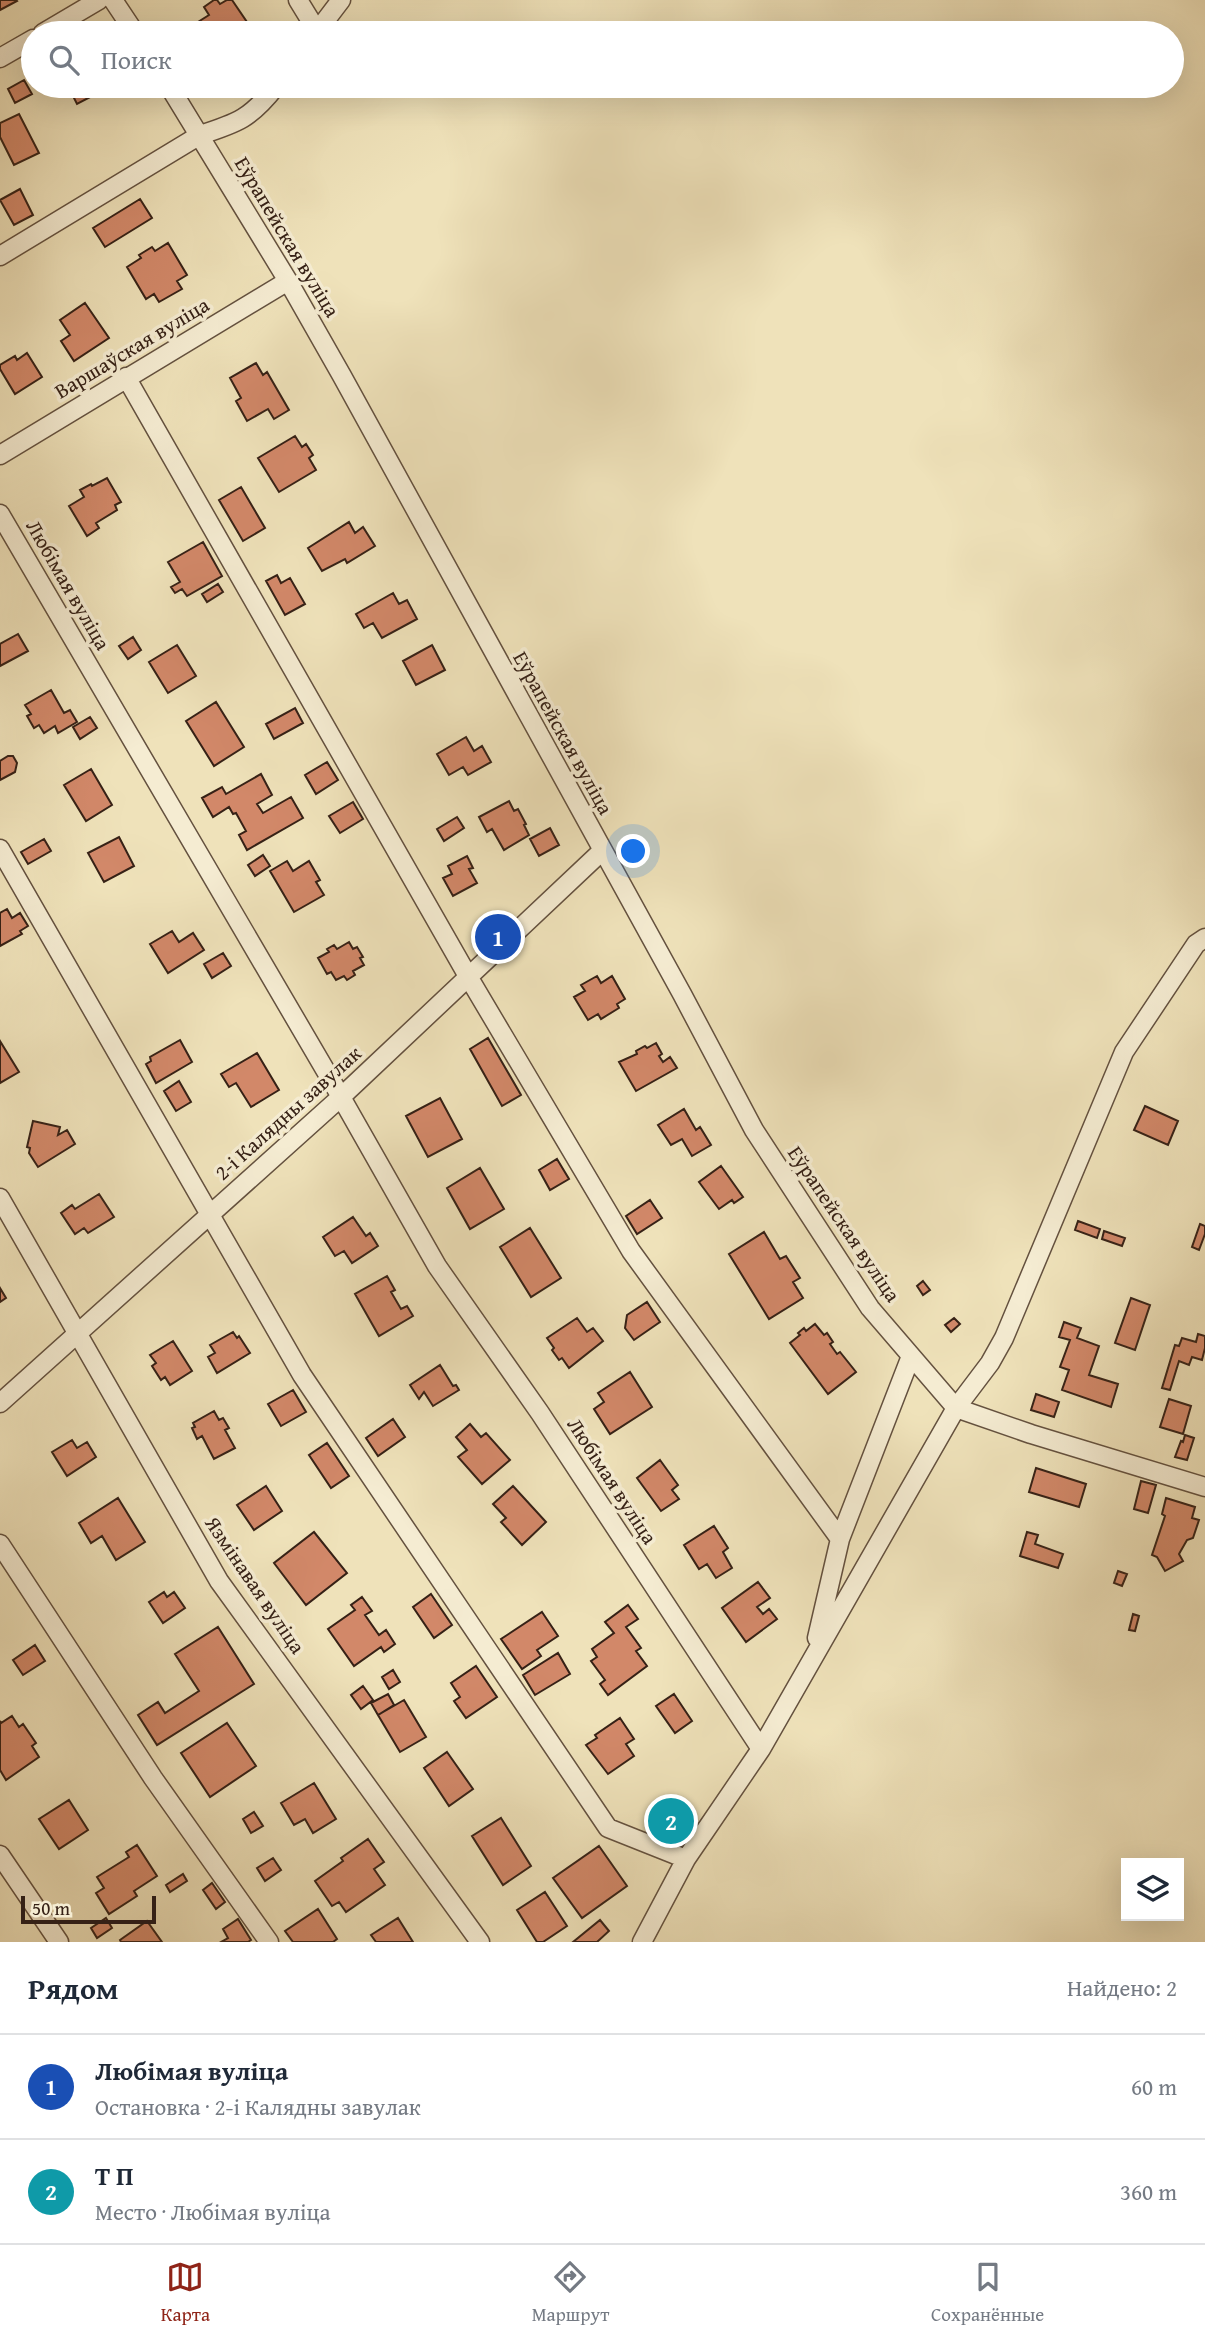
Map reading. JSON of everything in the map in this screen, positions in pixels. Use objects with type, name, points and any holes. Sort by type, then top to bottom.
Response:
[{"type":"street","points":[[63,21],[99,0]]},
{"type":"street","points":[[113,0],[127,21]]},
{"type":"street","points":[[298,0],[310,21]]},
{"type":"street","points":[[325,21],[341,0]]},
{"type":"street","points":[[0,58],[21,46]]},
{"type":"street","name":"Еўрапейская вуліца","points":[[177,98],[288,281],[682,994],[754,1130],[870,1308],[956,1408]]},
{"type":"street","points":[[0,256],[200,135],[247,117],[266,98]]},
{"type":"street","name":"Варшаўская вуліца","points":[[0,455],[288,281]]},
{"type":"street","points":[[126,377],[469,978],[631,1251],[840,1539]]},
{"type":"street","name":"Любімая вуліца","points":[[0,514],[437,1266],[540,1413],[761,1749]]},
{"type":"street","points":[[0,849],[302,1375],[608,1828],[686,1859]]},
{"type":"street","name":"2-і Калядны завулак","points":[[0,1403],[341,1097],[602,851]]},
{"type":"street","points":[[642,1942],[686,1859],[761,1749],[956,1408],[990,1363],[1004,1338],[1124,1052],[1196,944],[1205,938]]},
{"type":"street","name":"Язмінавая вуліца","points":[[0,1198],[219,1581],[480,1942]]},
{"type":"street","points":[[813,1656],[840,1539],[911,1356]]},
{"type":"street","points":[[956,1408],[1031,1434],[1205,1487]]},
{"type":"street","points":[[0,1544],[153,1778],[269,1942]]},
{"type":"street","points":[[0,1855],[54,1939]]},
{"type":"building","points":[[0,0],[16,0],[17,1],[0,10]]},
{"type":"building","points":[[214,0],[220,4],[232,0],[246,21],[200,21],[209,15],[204,7]]},
{"type":"building","points":[[21,82],[21,98],[24,98],[15,103],[8,89]]},
{"type":"building","points":[[74,98],[88,98],[77,104]]},
{"type":"building","points":[[19,114],[39,153],[14,165],[0,137],[0,123]]},
{"type":"building","points":[[20,189],[33,215],[14,225],[0,200]]},
{"type":"building","points":[[140,199],[152,218],[105,247],[93,228]]},
{"type":"building","points":[[168,243],[187,275],[177,281],[182,289],[159,302],[154,294],[146,299],[127,267],[152,247],[155,251]]},
{"type":"building","points":[[85,303],[109,338],[74,361],[61,341],[70,335],[60,320]]},
{"type":"building","points":[[27,353],[42,377],[15,394],[0,365],[15,356],[17,360]]},
{"type":"building","points":[[256,363],[263,375],[267,372],[289,410],[274,419],[268,409],[247,421],[236,401],[241,398],[230,378]]},
{"type":"building","points":[[295,436],[302,447],[306,444],[313,455],[309,458],[316,470],[279,492],[258,458]]},
{"type":"building","points":[[107,478],[121,502],[115,505],[117,510],[96,523],[99,528],[87,536],[69,506],[84,497],[80,490]]},
{"type":"building","points":[[241,487],[265,528],[243,541],[219,500]]},
{"type":"building","points":[[349,522],[355,533],[363,527],[375,546],[347,563],[345,559],[322,571],[308,548]]},
{"type":"building","points":[[203,542],[222,576],[187,596],[182,589],[175,593],[171,587],[180,582],[168,562]]},
{"type":"building","points":[[277,575],[281,583],[290,578],[305,604],[285,615],[266,581]]},
{"type":"building","points":[[218,584],[223,592],[207,602],[202,594]]},
{"type":"building","points":[[393,593],[399,604],[407,600],[417,619],[382,638],[373,623],[364,628],[356,614]]},
{"type":"building","points":[[18,634],[28,651],[0,666],[0,644]]},
{"type":"building","points":[[133,637],[141,650],[128,659],[119,646]]},
{"type":"building","points":[[177,645],[196,676],[168,693],[149,662]]},
{"type":"building","points":[[432,645],[445,670],[416,685],[403,661]]},
{"type":"building","points":[[51,690],[64,713],[70,710],[77,722],[58,733],[55,726],[44,733],[39,725],[34,728],[27,716],[31,714],[25,705]]},
{"type":"building","points":[[216,702],[244,747],[214,766],[186,721]]},
{"type":"building","points":[[295,708],[303,723],[274,739],[266,724]]},
{"type":"building","points":[[90,717],[97,728],[80,739],[73,727]]},
{"type":"building","points":[[466,737],[474,751],[482,746],[491,762],[468,775],[463,767],[449,775],[437,754]]},
{"type":"building","points":[[13,756],[17,763],[15,772],[0,780],[0,761]]},
{"type":"building","points":[[327,762],[338,780],[316,794],[305,775]]},
{"type":"building","points":[[91,769],[112,805],[86,821],[64,785]]},
{"type":"building","points":[[261,774],[272,795],[257,804],[263,813],[291,797],[303,818],[247,850],[239,835],[246,831],[236,813],[233,814],[229,807],[213,817],[202,798],[222,787],[226,794]]},
{"type":"building","points":[[509,801],[514,811],[518,809],[529,835],[504,850],[492,829],[487,832],[479,817]]},
{"type":"building","points":[[353,802],[363,819],[340,833],[329,816]]},
{"type":"building","points":[[457,817],[464,828],[444,841],[437,829]]},
{"type":"building","points":[[550,828],[559,845],[539,856],[530,839]]},
{"type":"building","points":[[119,837],[134,866],[104,882],[88,853]]},
{"type":"building","points":[[44,839],[51,851],[28,864],[21,852]]},
{"type":"building","points":[[263,855],[270,866],[255,876],[248,865]]},
{"type":"building","points":[[467,856],[473,868],[469,869],[477,883],[453,896],[443,878],[452,874],[448,866]]},
{"type":"building","points":[[287,861],[293,871],[309,861],[320,880],[316,882],[324,895],[294,912],[270,871]]},
{"type":"building","points":[[7,909],[12,918],[20,913],[28,926],[20,931],[22,934],[0,946],[0,913]]},
{"type":"building","points":[[172,931],[179,942],[193,933],[204,950],[168,973],[150,944]]},
{"type":"building","points":[[349,942],[353,949],[357,947],[364,965],[353,971],[355,975],[347,980],[344,976],[336,980],[331,972],[327,974],[318,958],[329,952],[327,949],[334,945],[337,949]]},
{"type":"building","points":[[223,953],[231,966],[212,978],[204,964]]},
{"type":"building","points":[[597,976],[601,983],[612,976],[625,999],[617,1004],[619,1008],[601,1019],[598,1014],[588,1020],[574,997],[585,991],[581,985]]},
{"type":"building","points":[[488,1038],[521,1095],[502,1106],[470,1049]]},
{"type":"building","points":[[180,1040],[192,1062],[156,1083],[146,1064],[151,1061],[150,1057]]},
{"type":"building","points":[[0,1041],[19,1072],[0,1083]]},
{"type":"building","points":[[656,1043],[663,1062],[670,1057],[677,1068],[636,1091],[619,1062],[637,1054],[636,1051],[645,1046],[647,1048]]},
{"type":"building","points":[[257,1053],[279,1090],[251,1107],[236,1083],[229,1087],[221,1074]]},
{"type":"building","points":[[179,1081],[191,1102],[176,1111],[164,1091]]},
{"type":"building","points":[[440,1098],[462,1139],[428,1157],[406,1116]]},
{"type":"building","points":[[1145,1106],[1178,1121],[1168,1145],[1134,1130]]},
{"type":"building","points":[[684,1109],[696,1130],[700,1127],[711,1145],[692,1156],[682,1139],[671,1145],[658,1125]]},
{"type":"building","points":[[33,1121],[60,1127],[58,1135],[67,1130],[75,1144],[38,1167],[29,1153],[30,1148],[27,1147]]},
{"type":"building","points":[[557,1159],[569,1179],[550,1190],[539,1170]]},
{"type":"building","points":[[721,1166],[743,1197],[734,1203],[732,1200],[719,1209],[699,1182]]},
{"type":"building","points":[[480,1168],[504,1209],[470,1229],[447,1188]]},
{"type":"building","points":[[99,1194],[114,1217],[88,1233],[84,1228],[75,1234],[61,1213],[72,1205],[75,1209]]},
{"type":"building","points":[[650,1200],[662,1218],[637,1234],[626,1216]]},
{"type":"building","points":[[353,1217],[366,1236],[370,1233],[378,1246],[352,1263],[344,1251],[335,1256],[323,1237]]},
{"type":"building","points":[[1078,1221],[1100,1229],[1097,1238],[1075,1230]]},
{"type":"building","points":[[1200,1224],[1205,1226],[1205,1234],[1199,1250],[1192,1247]]},
{"type":"building","points":[[530,1228],[561,1278],[531,1297],[500,1247]]},
{"type":"building","points":[[1104,1231],[1125,1238],[1122,1246],[1102,1239]]},
{"type":"building","points":[[764,1232],[780,1259],[786,1256],[800,1278],[793,1282],[803,1298],[769,1319],[729,1254]]},
{"type":"building","points":[[387,1276],[395,1290],[391,1292],[401,1309],[407,1306],[413,1316],[379,1336],[355,1294]]},
{"type":"building","points":[[923,1281],[930,1290],[923,1295],[917,1286]]},
{"type":"building","points":[[0,1288],[6,1298],[0,1302]]},
{"type":"building","points":[[1131,1298],[1150,1305],[1135,1350],[1115,1343]]},
{"type":"building","points":[[647,1302],[660,1322],[634,1340],[625,1328],[627,1315]]},
{"type":"building","points":[[577,1318],[587,1332],[593,1328],[603,1341],[569,1368],[562,1358],[559,1360],[547,1338]]},
{"type":"building","points":[[954,1318],[960,1324],[951,1332],[945,1325]]},
{"type":"building","points":[[1064,1322],[1081,1328],[1077,1338],[1099,1346],[1089,1375],[1118,1384],[1111,1407],[1062,1390],[1069,1370],[1060,1367],[1070,1340],[1059,1337]]},
{"type":"building","points":[[815,1324],[824,1335],[827,1333],[837,1354],[840,1352],[856,1372],[828,1394],[790,1343],[804,1328],[806,1331]]},
{"type":"building","points":[[233,1332],[237,1338],[239,1336],[250,1353],[217,1373],[208,1357],[215,1353],[210,1345]]},
{"type":"building","points":[[1198,1334],[1205,1336],[1202,1360],[1192,1357],[1189,1365],[1179,1361],[1170,1390],[1162,1388],[1175,1345],[1179,1346],[1182,1338],[1196,1342]]},
{"type":"building","points":[[173,1341],[192,1371],[170,1385],[165,1377],[161,1380],[152,1366],[156,1363],[150,1355]]},
{"type":"building","points":[[440,1365],[453,1386],[456,1385],[459,1390],[433,1406],[424,1392],[419,1399],[410,1385]]},
{"type":"building","points":[[630,1372],[652,1407],[610,1434],[594,1409],[604,1402],[598,1393]]},
{"type":"building","points":[[293,1390],[306,1412],[281,1426],[268,1404]]},
{"type":"building","points":[[1036,1394],[1059,1402],[1054,1417],[1031,1410]]},
{"type":"building","points":[[1169,1399],[1191,1406],[1183,1434],[1160,1427]]},
{"type":"building","points":[[214,1411],[219,1420],[223,1418],[229,1428],[225,1430],[235,1448],[214,1459],[202,1436],[197,1439],[192,1428],[195,1427],[193,1423]]},
{"type":"building","points":[[393,1419],[405,1437],[378,1456],[366,1438]]},
{"type":"building","points":[[470,1424],[481,1437],[486,1433],[510,1460],[482,1484],[458,1457],[467,1450],[456,1437]]},
{"type":"building","points":[[1185,1435],[1194,1438],[1187,1460],[1175,1457]]},
{"type":"building","points":[[72,1440],[77,1448],[87,1442],[96,1457],[67,1476],[52,1452]]},
{"type":"building","points":[[327,1443],[349,1476],[331,1488],[309,1455]]},
{"type":"building","points":[[660,1460],[678,1485],[672,1490],[679,1499],[661,1511],[637,1478]]},
{"type":"building","points":[[1036,1468],[1086,1484],[1079,1507],[1029,1492]]},
{"type":"building","points":[[1141,1481],[1156,1485],[1148,1513],[1134,1509]]},
{"type":"building","points":[[266,1486],[282,1511],[254,1530],[237,1505]]},
{"type":"building","points":[[513,1486],[546,1522],[522,1545],[501,1522],[506,1518],[493,1504]]},
{"type":"building","points":[[118,1498],[145,1542],[116,1560],[102,1536],[91,1543],[79,1523]]},
{"type":"building","points":[[1166,1498],[1195,1507],[1192,1518],[1199,1520],[1193,1538],[1187,1540],[1179,1554],[1183,1561],[1165,1571],[1157,1557],[1152,1555],[1165,1516],[1162,1514]]},
{"type":"building","points":[[714,1526],[728,1548],[723,1552],[732,1568],[716,1578],[707,1564],[699,1569],[684,1545]]},
{"type":"building","points":[[314,1532],[347,1573],[306,1605],[274,1563]]},
{"type":"building","points":[[1027,1532],[1038,1535],[1035,1544],[1063,1554],[1058,1568],[1020,1556]]},
{"type":"building","points":[[1118,1571],[1127,1574],[1122,1586],[1114,1583]]},
{"type":"building","points":[[758,1582],[770,1598],[757,1607],[763,1614],[769,1609],[777,1619],[746,1642],[722,1608]]},
{"type":"building","points":[[164,1592],[167,1597],[174,1592],[185,1608],[163,1623],[149,1602]]},
{"type":"building","points":[[431,1594],[452,1625],[434,1638],[413,1607]]},
{"type":"building","points":[[362,1597],[372,1611],[365,1615],[379,1635],[386,1630],[395,1644],[384,1652],[381,1647],[354,1666],[328,1629],[355,1610],[351,1605]]},
{"type":"building","points":[[628,1605],[638,1619],[626,1627],[641,1648],[636,1651],[647,1666],[608,1695],[600,1684],[605,1680],[591,1661],[597,1657],[592,1649],[614,1633],[605,1622]]},
{"type":"building","points":[[542,1612],[558,1636],[537,1650],[541,1656],[522,1669],[501,1639]]},
{"type":"building","points":[[1133,1614],[1139,1616],[1135,1631],[1129,1630]]},
{"type":"building","points":[[218,1627],[254,1684],[157,1745],[138,1715],[158,1702],[165,1713],[199,1691],[175,1654]]},
{"type":"building","points":[[35,1645],[45,1661],[23,1675],[13,1660]]},
{"type":"building","points":[[558,1653],[570,1674],[535,1695],[523,1675]]},
{"type":"building","points":[[476,1666],[497,1697],[466,1718],[454,1701],[460,1697],[451,1683]]},
{"type":"building","points":[[393,1670],[400,1682],[389,1689],[382,1677]]},
{"type":"building","points":[[363,1686],[373,1700],[361,1709],[351,1695]]},
{"type":"building","points":[[388,1694],[394,1705],[378,1715],[371,1703]]},
{"type":"building","points":[[674,1694],[692,1721],[675,1733],[656,1706]]},
{"type":"building","points":[[404,1700],[426,1737],[400,1752],[378,1715]]},
{"type":"building","points":[[12,1716],[19,1727],[23,1724],[36,1743],[32,1746],[39,1757],[6,1780],[0,1770],[0,1721],[1,1723]]},
{"type":"building","points":[[620,1718],[634,1739],[626,1744],[634,1756],[608,1774],[586,1745],[597,1738],[595,1735]]},
{"type":"building","points":[[227,1723],[256,1766],[210,1797],[181,1753]]},
{"type":"building","points":[[447,1752],[473,1789],[449,1806],[424,1768]]},
{"type":"building","points":[[314,1783],[336,1819],[313,1833],[305,1819],[294,1825],[281,1803]]},
{"type":"building","points":[[69,1800],[88,1830],[59,1849],[39,1819]]},
{"type":"building","points":[[665,1803],[687,1811],[676,1838],[655,1830]]},
{"type":"building","points":[[254,1812],[263,1826],[251,1833],[243,1819]]},
{"type":"building","points":[[501,1818],[531,1866],[503,1885],[472,1836]]},
{"type":"building","points":[[368,1839],[384,1862],[374,1869],[385,1885],[346,1912],[339,1902],[332,1906],[315,1881]]},
{"type":"building","points":[[137,1845],[157,1876],[134,1891],[137,1896],[109,1914],[96,1893],[104,1888],[97,1877],[129,1857],[126,1852]]},
{"type":"building","points":[[599,1846],[627,1886],[582,1918],[553,1878]]},
{"type":"building","points":[[273,1858],[281,1870],[265,1881],[257,1868]]},
{"type":"building","points":[[183,1874],[187,1881],[170,1892],[166,1885]]},
{"type":"building","points":[[212,1883],[225,1902],[216,1909],[203,1890]]},
{"type":"building","points":[[545,1892],[567,1926],[543,1942],[537,1942],[517,1910]]},
{"type":"building","points":[[318,1909],[337,1939],[333,1942],[293,1942],[285,1931]]},
{"type":"building","points":[[106,1918],[112,1928],[97,1938],[91,1928]]},
{"type":"building","points":[[398,1918],[413,1942],[376,1942],[371,1935]]},
{"type":"building","points":[[238,1919],[251,1940],[221,1942],[228,1938],[223,1929]]},
{"type":"building","points":[[600,1920],[609,1931],[597,1942],[573,1942]]},
{"type":"building","points":[[147,1921],[162,1942],[121,1942],[120,1940]]},
{"type":"place","name":"Любімая вуліца","points":[[498,937]]},
{"type":"place","name":"Т П","points":[[671,1821]]}]
